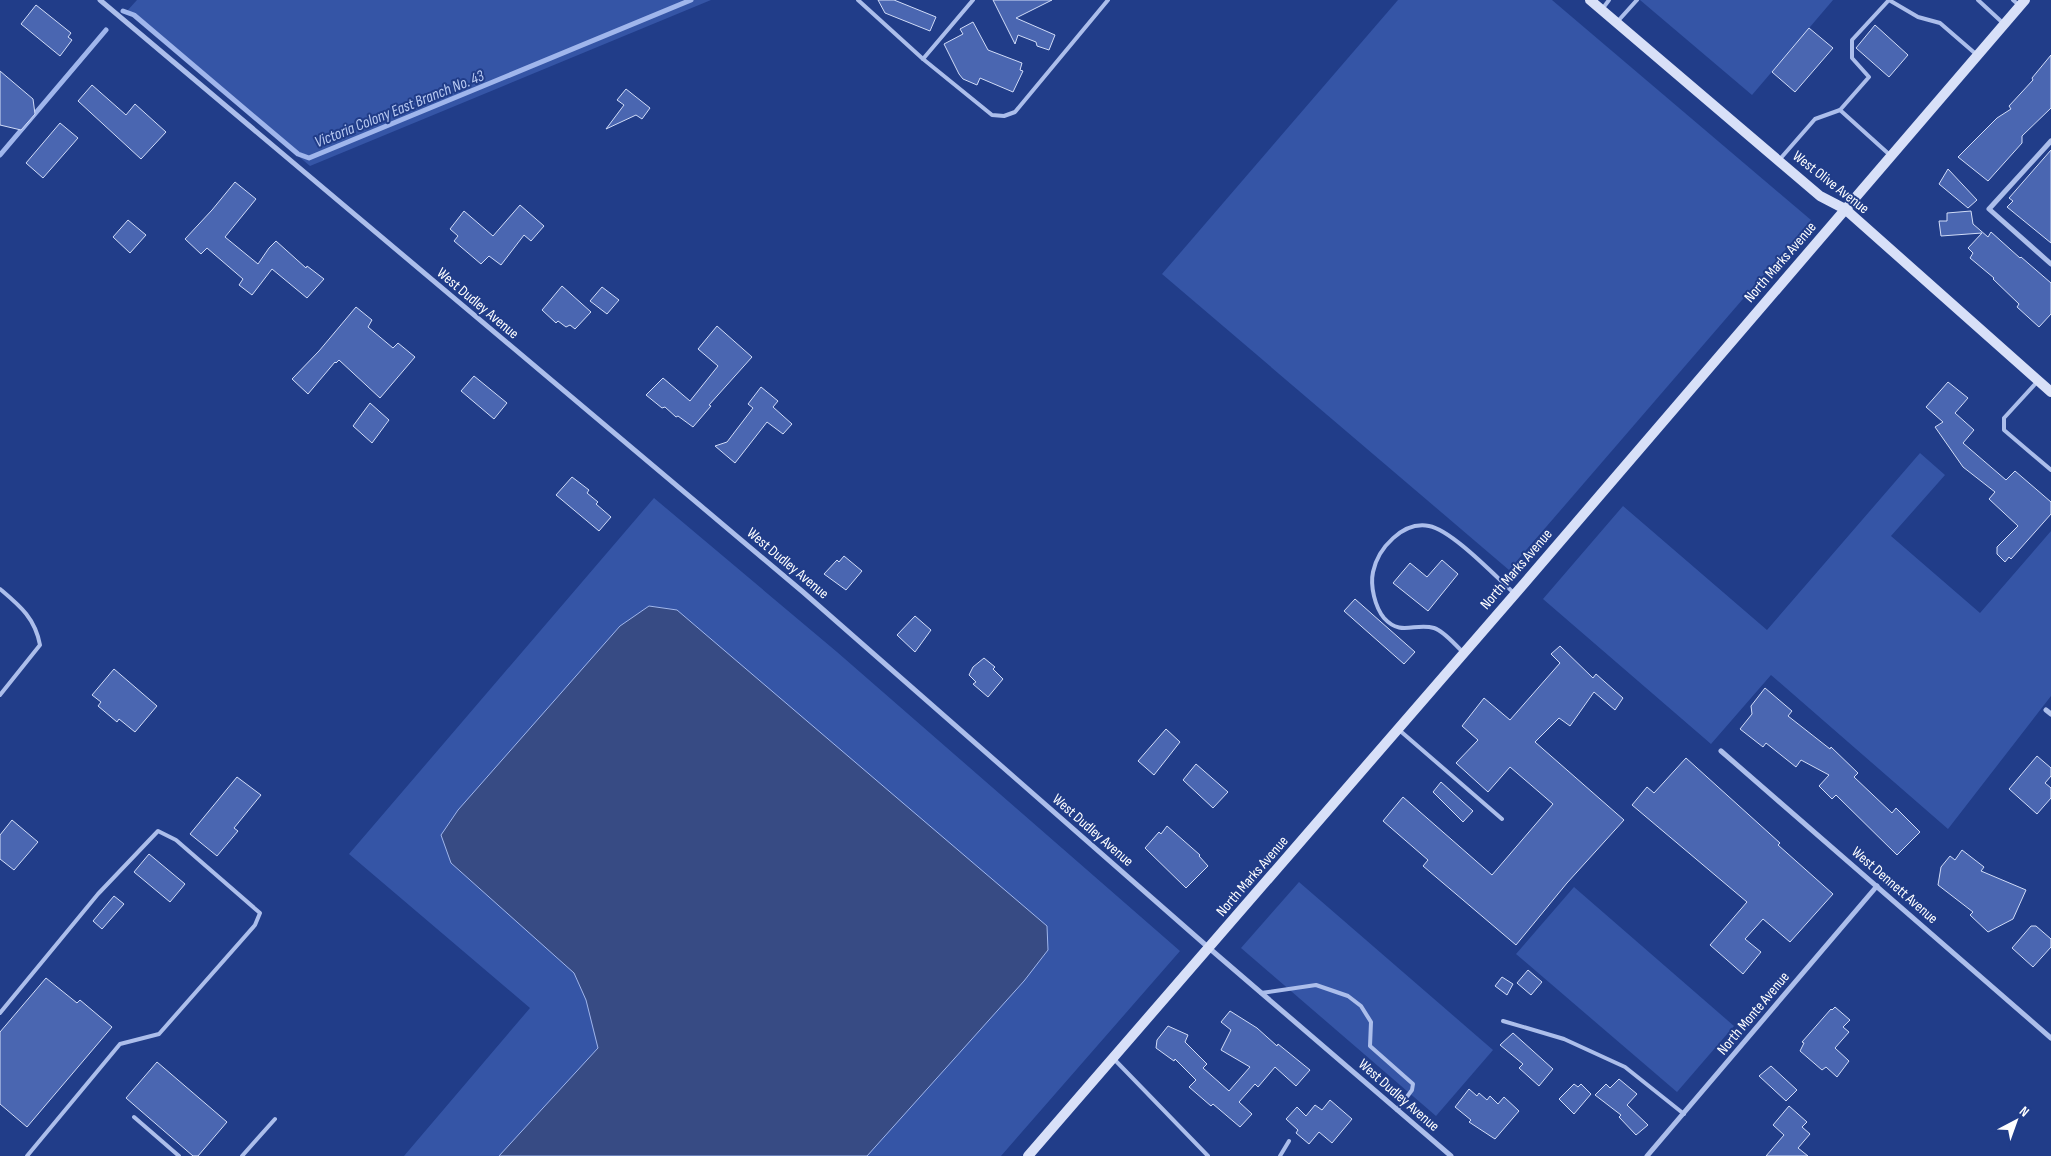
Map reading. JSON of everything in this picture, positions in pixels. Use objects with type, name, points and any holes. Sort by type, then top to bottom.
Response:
[{"type":"main road","name":"West Olive Avenue","points":[[1590,0],[1820,196],[1845,209],[2051,392]]},
{"type":"main road","name":"North Marks Avenue","points":[[1028,1156],[1515,594],[2004,24],[2019,2]]},
{"type":"street","name":"West Dudley Avenue","points":[[100,0],[803,592],[1209,948],[1451,1156]]},
{"type":"street","points":[[2051,140],[1989,209],[2051,264]]},
{"type":"street","points":[[2046,710],[2051,714]]},
{"type":"street","name":"West Dennett Avenue","points":[[1721,751],[2051,1038]]},
{"type":"street","name":"North Monte Avenue","points":[[1647,1156],[1877,886]]},
{"type":"lane","points":[[858,0],[924,59],[992,115],[1004,116],[1015,112],[1108,0]]},
{"type":"lane","points":[[924,59],[973,0]]},
{"type":"lane","points":[[1602,10],[1609,0]]},
{"type":"lane","points":[[1616,22],[1637,0]]},
{"type":"lane","points":[[1778,160],[1814,119],[1840,110],[1869,77],[1852,58],[1852,40],[1889,0],[1918,17],[1940,22],[1977,55]]},
{"type":"lane","points":[[1978,0],[2004,24]]},
{"type":"lane","points":[[1840,110],[1891,156]]},
{"type":"lane","points":[[2038,380],[2004,418],[2004,430],[2051,470]]},
{"type":"lane","points":[[1464,653],[1435,628],[1420,626],[1406,630],[1395,626],[1384,618],[1371,586],[1372,572],[1377,560],[1392,539],[1404,529],[1416,526],[1429,526],[1441,530],[1515,594]]},
{"type":"lane","points":[[0,589],[26,611],[38,634],[40,645],[0,695]]},
{"type":"lane","points":[[1398,730],[1502,819]]},
{"type":"lane","points":[[0,1013],[98,894],[158,831],[176,840],[260,913],[255,925],[159,1034],[120,1044],[27,1156]]},
{"type":"lane","points":[[1261,993],[1316,985],[1348,996],[1361,1006],[1371,1022],[1370,1046],[1413,1084],[1412,1090],[1397,1110]]},
{"type":"lane","points":[[1503,1021],[1564,1039],[1626,1067],[1684,1114]]},
{"type":"lane","points":[[1113,1058],[1208,1156]]},
{"type":"lane","points":[[134,1117],[179,1156]]},
{"type":"lane","points":[[242,1156],[274,1119]]},
{"type":"lane","points":[[1280,1156],[1289,1141]]},
{"type":"shaded area","points":[[137,0],[711,0],[310,166],[127,11]]},
{"type":"shaded area","points":[[1398,0],[1552,0],[1811,220],[1509,570],[1162,274]]},
{"type":"shaded area","points":[[1640,0],[1833,0],[1752,95]]},
{"type":"shaded area","points":[[1920,453],[1945,475],[1891,536],[1980,613],[2051,531],[2051,696],[1948,829],[1771,675],[1711,744],[1543,599],[1623,506],[1767,630]]},
{"type":"shaded area","points":[[654,498],[837,652],[1180,951],[1001,1156],[404,1156],[530,1008],[349,854]]},
{"type":"shaded area","points":[[649,606],[677,610],[1047,926],[1048,950],[1024,981],[867,1156],[499,1156],[598,1048],[586,1000],[574,973],[451,863],[441,835],[458,810],[620,626]]},
{"type":"shaded area","points":[[1299,882],[1493,1050],[1436,1116],[1241,948]]},
{"type":"shaded area","points":[[1574,887],[1734,1026],[1677,1092],[1516,954]]},
{"type":"building","points":[[878,0],[894,0],[936,17],[930,31],[885,13]]},
{"type":"building","points":[[993,0],[1052,0],[1016,18],[1055,35],[1049,50],[1037,46],[1036,42],[1018,35],[1015,44]]},
{"type":"building","points":[[36,5],[71,33],[68,37],[72,40],[60,56],[21,24]]},
{"type":"building","points":[[973,22],[988,50],[1022,63],[1020,70],[1023,71],[1013,92],[980,78],[977,85],[963,79],[959,74],[944,44],[963,34],[960,29]]},
{"type":"building","points":[[1875,25],[1908,55],[1889,77],[1856,48]]},
{"type":"building","points":[[1809,28],[1833,48],[1795,92],[1772,72]]},
{"type":"building","points":[[2051,55],[2051,108],[2022,136],[2022,143],[1988,181],[1958,157],[1997,118],[2011,109],[2009,106],[2033,80],[2032,78]]},
{"type":"building","points":[[0,71],[33,99],[35,114],[21,130],[0,125]]},
{"type":"building","points":[[92,85],[126,115],[135,104],[166,132],[141,159],[78,101]]},
{"type":"building","points":[[626,89],[650,108],[642,119],[636,115],[606,129],[624,105],[617,100]]},
{"type":"building","points":[[60,123],[78,138],[43,178],[26,163]]},
{"type":"building","points":[[2051,150],[2051,243],[2007,207],[2013,201],[2009,198]]},
{"type":"building","points":[[1948,169],[1977,200],[1968,208],[1939,184]]},
{"type":"building","points":[[235,182],[256,199],[225,237],[258,264],[276,241],[306,268],[307,266],[324,279],[307,298],[272,269],[252,295],[239,285],[243,279],[207,248],[201,254],[185,239]]},
{"type":"building","points":[[520,205],[544,226],[531,241],[524,235],[501,265],[489,256],[481,264],[454,241],[458,236],[450,229],[464,211],[493,236]]},
{"type":"building","points":[[1971,211],[1973,224],[1988,237],[1991,232],[2051,283],[2051,314],[2039,327],[2017,307],[2019,304],[1994,278],[1970,258],[1973,253],[1968,248],[1982,233],[1941,236],[1939,221],[1947,221],[1947,213]]},
{"type":"building","points":[[128,220],[146,235],[130,253],[113,237]]},
{"type":"building","points":[[562,286],[591,312],[575,329],[570,325],[566,327],[558,321],[556,323],[542,310]]},
{"type":"building","points":[[602,287],[619,300],[607,314],[590,301]]},
{"type":"building","points":[[356,307],[372,320],[368,327],[393,348],[398,343],[415,357],[380,398],[339,360],[335,362],[308,394],[292,379],[319,351]]},
{"type":"building","points":[[717,326],[752,357],[709,405],[711,406],[693,427],[678,416],[676,417],[665,407],[662,408],[646,395],[663,378],[690,401],[718,366],[698,349]]},
{"type":"building","points":[[474,376],[507,403],[494,419],[461,391]]},
{"type":"building","points":[[1948,382],[1968,398],[1955,413],[1974,430],[1963,443],[2006,480],[2015,471],[2051,502],[2051,514],[2011,559],[2009,557],[2005,562],[1997,554],[1997,547],[2018,526],[1989,499],[1995,492],[1963,467],[1935,427],[1943,422],[1926,407]]},
{"type":"building","points":[[761,387],[778,401],[773,407],[792,424],[783,434],[767,422],[735,463],[715,446],[727,442],[753,408],[748,404]]},
{"type":"building","points":[[370,403],[389,420],[372,443],[353,426]]},
{"type":"building","points":[[572,477],[589,490],[587,493],[611,517],[599,531],[556,495]]},
{"type":"building","points":[[844,556],[862,571],[846,590],[824,574],[837,560],[839,562]]},
{"type":"building","points":[[1442,560],[1458,574],[1428,611],[1393,583],[1410,563],[1427,577]]},
{"type":"building","points":[[1355,599],[1415,652],[1404,664],[1344,611]]},
{"type":"building","points":[[915,616],[931,630],[915,652],[897,635]]},
{"type":"building","points":[[1560,646],[1593,678],[1596,674],[1623,698],[1615,710],[1594,692],[1570,726],[1559,718],[1535,742],[1624,820],[1567,883],[1516,945],[1423,866],[1428,860],[1383,821],[1403,797],[1492,875],[1553,804],[1510,767],[1488,792],[1456,763],[1478,740],[1462,726],[1484,698],[1510,720],[1560,663],[1551,654]]},
{"type":"building","points":[[984,658],[995,667],[993,669],[1003,679],[988,697],[973,684],[976,682],[969,675],[973,667]]},
{"type":"building","points":[[114,669],[157,706],[135,732],[119,719],[117,722],[98,706],[101,702],[92,695]]},
{"type":"building","points":[[1765,688],[1792,711],[1788,716],[1830,749],[1831,747],[1858,773],[1854,777],[1892,813],[1896,808],[1920,832],[1897,855],[1836,795],[1832,799],[1819,786],[1829,775],[1801,760],[1796,767],[1766,743],[1763,747],[1740,729],[1752,714],[1751,706]]},
{"type":"building","points":[[1166,729],[1180,742],[1154,775],[1138,761]]},
{"type":"building","points":[[2037,756],[2051,768],[2051,776],[2045,783],[2051,788],[2051,798],[2037,814],[2009,789]]},
{"type":"building","points":[[1686,758],[1833,894],[1790,942],[1763,919],[1745,939],[1761,952],[1743,974],[1710,945],[1747,902],[1632,805],[1647,787],[1654,793]]},
{"type":"building","points":[[1196,764],[1228,792],[1213,808],[1183,780]]},
{"type":"building","points":[[237,777],[261,795],[234,828],[238,831],[217,856],[190,834]]},
{"type":"building","points":[[1441,782],[1473,811],[1463,822],[1433,792]]},
{"type":"building","points":[[12,820],[38,842],[14,870],[0,859],[0,835]]},
{"type":"building","points":[[1167,826],[1200,855],[1208,866],[1186,888],[1145,848]]},
{"type":"building","points":[[1962,850],[1984,867],[1981,871],[2026,890],[2013,919],[1988,932],[1970,915],[1973,912],[1938,885],[1941,867],[1950,856],[1955,860]]},
{"type":"building","points":[[149,854],[185,884],[170,902],[134,872]]},
{"type":"building","points":[[114,896],[124,904],[102,929],[93,921]]},
{"type":"building","points":[[2031,926],[2036,926],[2051,939],[2051,947],[2033,967],[2012,948]]},
{"type":"building","points":[[1528,970],[1542,982],[1531,995],[1517,983]]},
{"type":"building","points":[[1502,977],[1513,984],[1507,995],[1495,986]]},
{"type":"building","points":[[46,978],[77,1003],[80,1000],[112,1027],[27,1127],[0,1104],[0,1032]]},
{"type":"building","points":[[1835,1007],[1850,1020],[1843,1027],[1849,1032],[1835,1048],[1849,1061],[1837,1077],[1826,1067],[1822,1070],[1800,1051],[1804,1043],[1802,1042],[1831,1009]]},
{"type":"building","points":[[1230,1011],[1257,1028],[1277,1046],[1278,1044],[1310,1070],[1296,1086],[1275,1067],[1258,1087],[1255,1084],[1239,1102],[1252,1114],[1240,1127],[1189,1087],[1196,1080],[1175,1059],[1174,1061],[1156,1048],[1157,1040],[1168,1026],[1188,1035],[1185,1042],[1207,1064],[1203,1068],[1229,1091],[1250,1067],[1221,1050],[1231,1030],[1221,1022]]},
{"type":"building","points":[[1513,1033],[1553,1069],[1539,1086],[1519,1068],[1523,1064],[1500,1045]]},
{"type":"building","points":[[157,1062],[227,1122],[198,1156],[193,1156],[126,1098]]},
{"type":"building","points":[[1771,1066],[1797,1090],[1786,1101],[1759,1076]]},
{"type":"building","points":[[1619,1079],[1637,1094],[1627,1105],[1648,1125],[1636,1135],[1619,1117],[1621,1115],[1595,1095],[1606,1084],[1610,1088]]},
{"type":"building","points":[[1574,1084],[1578,1087],[1581,1084],[1591,1094],[1574,1114],[1559,1099]]},
{"type":"building","points":[[1469,1089],[1477,1096],[1479,1093],[1487,1100],[1490,1096],[1498,1104],[1504,1097],[1519,1111],[1495,1139],[1469,1122],[1471,1120],[1455,1107]]},
{"type":"building","points":[[1330,1100],[1352,1119],[1332,1143],[1319,1132],[1309,1144],[1296,1133],[1298,1130],[1286,1119],[1297,1107],[1306,1116],[1315,1105],[1322,1110]]},
{"type":"building","points":[[1789,1106],[1807,1122],[1802,1127],[1810,1134],[1798,1148],[1808,1156],[1766,1156],[1784,1135],[1773,1125]]},
{"type":"waterway","name":"Victoria Colony East Branch No. 43","points":[[123,11],[134,15],[298,154],[309,158],[691,0]]},
{"type":"waterway","name":"Victoria Colony East Branch No. 43","points":[[0,155],[106,30]]}]
